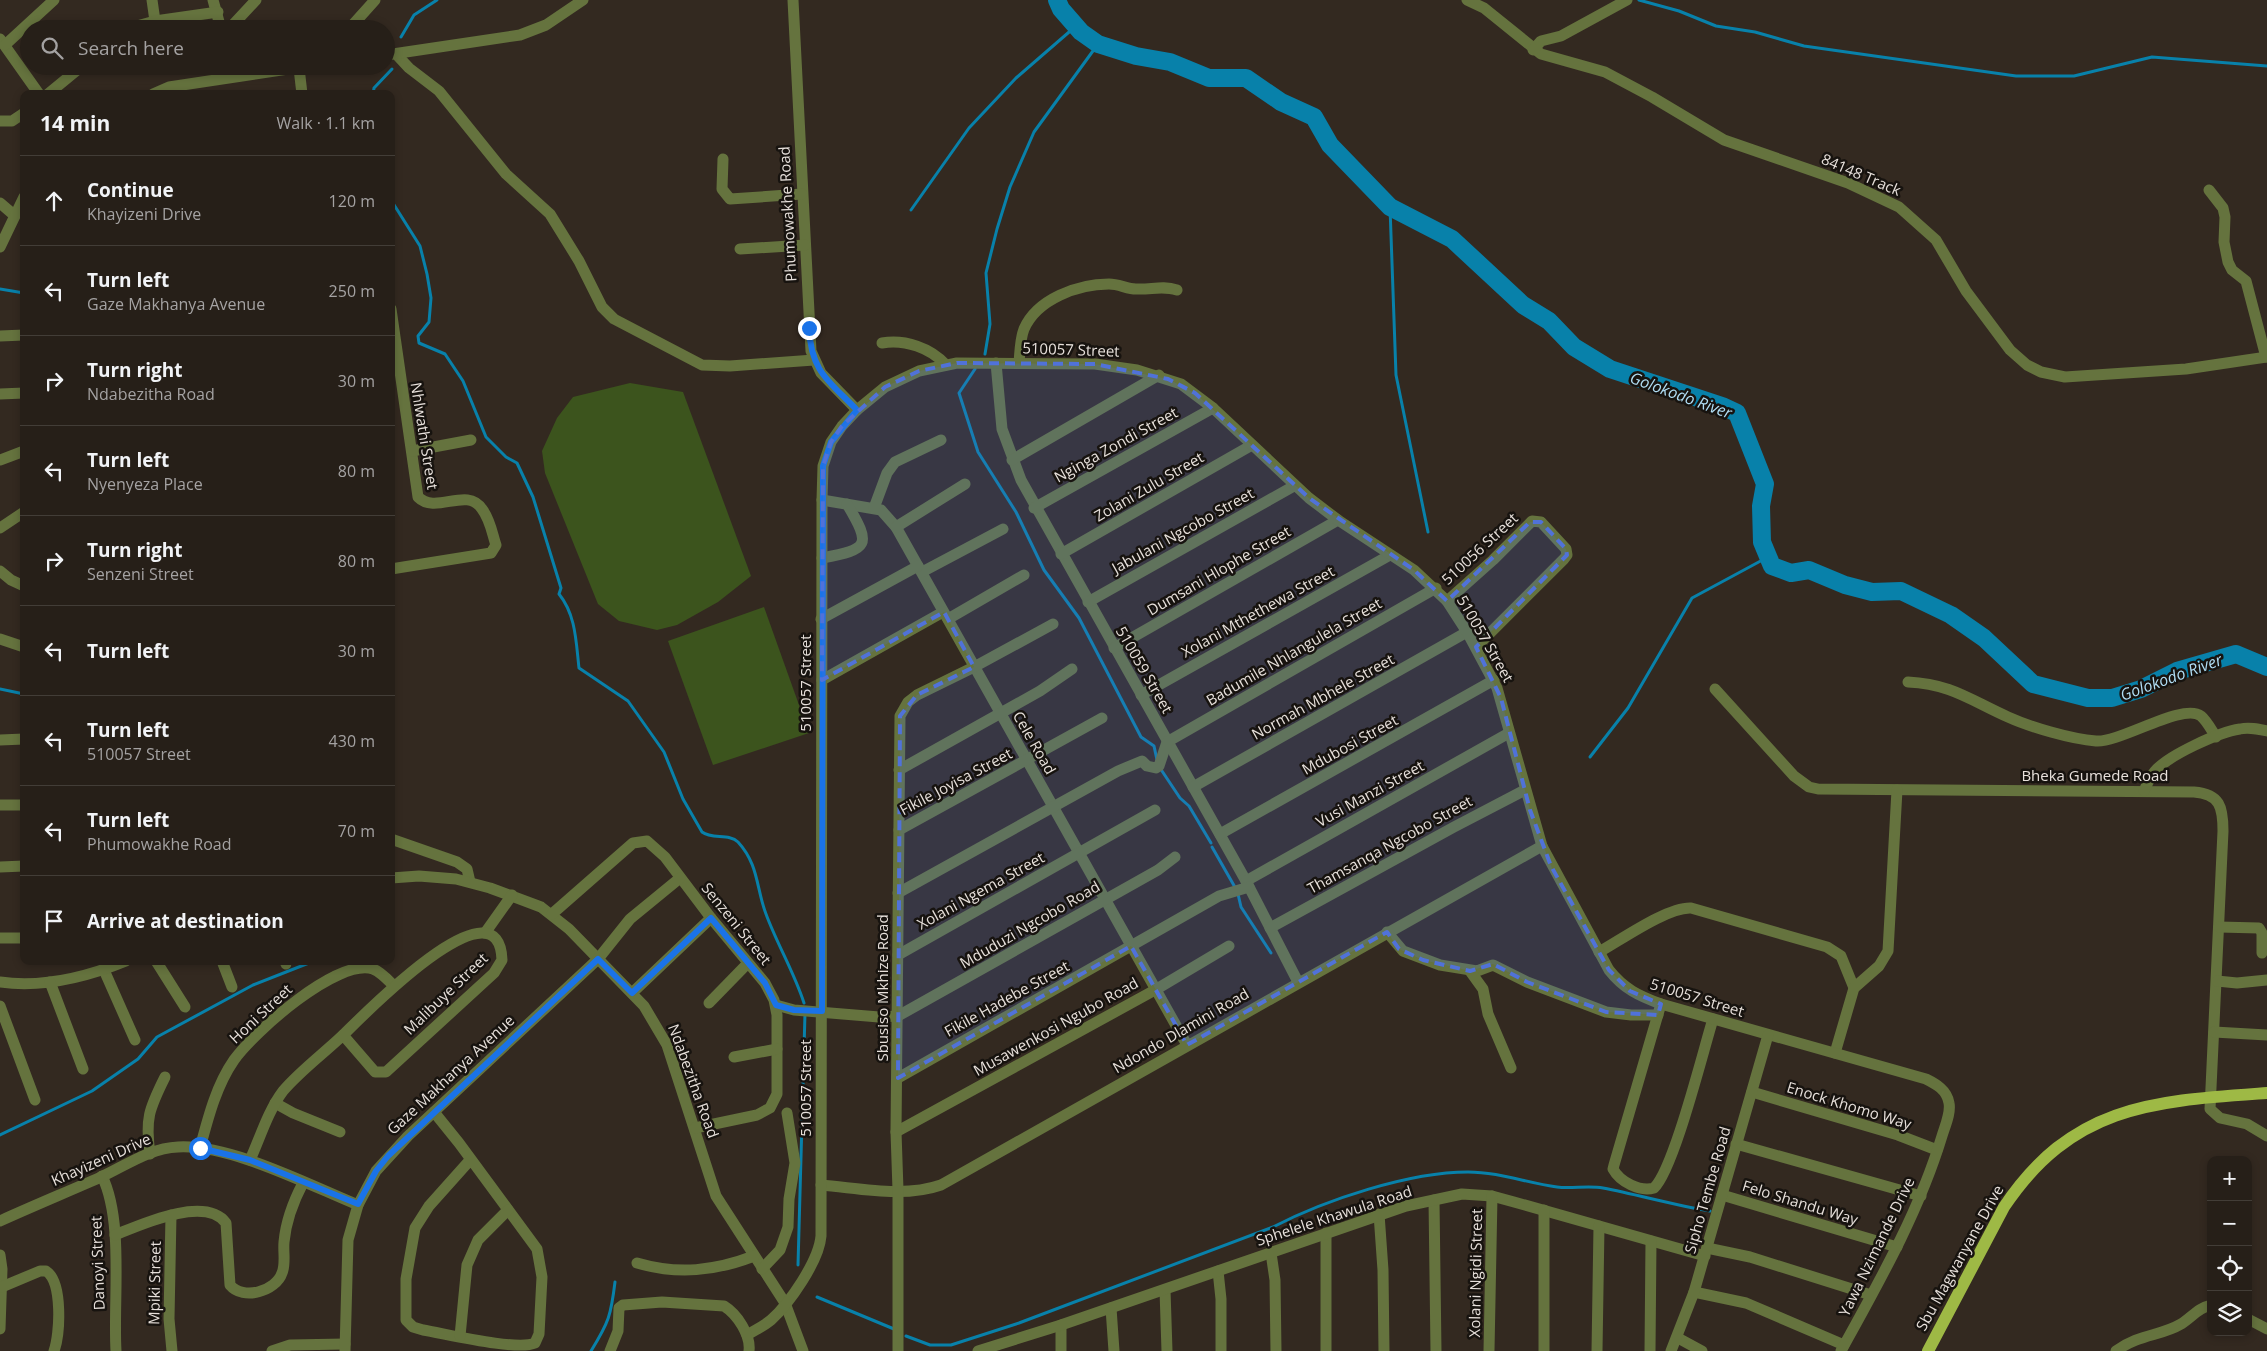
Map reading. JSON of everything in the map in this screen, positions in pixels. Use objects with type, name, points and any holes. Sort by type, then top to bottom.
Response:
[{"type":"main road","name":"Sbu Magwanyane Drive","points":[[1928,1351],[2004,1207],[2016,1189],[2048,1155],[2072,1136],[2130,1109],[2168,1101],[2267,1093]]},
{"type":"street","points":[[29,20],[54,0]]},
{"type":"street","points":[[152,0],[155,20]]},
{"type":"street","points":[[213,0],[219,20]]},
{"type":"street","points":[[237,20],[256,0]]},
{"type":"street","points":[[357,20],[375,0]]},
{"type":"street","points":[[395,54],[520,35],[546,25],[583,0]]},
{"type":"street","name":"Phumowakhe Road","points":[[792,0],[810,342],[814,360],[821,373],[857,410]]},
{"type":"street","name":"84148 Track","points":[[1467,0],[1494,16],[1533,50],[1553,59],[1583,64],[1605,72],[1652,97],[1724,140],[1848,183],[1899,206],[1936,240],[1966,291],[2010,350],[2040,372],[2065,377],[2186,369],[2266,357]]},
{"type":"street","points":[[1533,50],[1541,41],[1561,36],[1627,0]]},
{"type":"street","points":[[162,20],[218,12]]},
{"type":"street","points":[[20,27],[2,42],[20,67]]},
{"type":"street","points":[[395,58],[439,91],[506,174],[550,214],[579,261],[602,307],[614,319],[702,364],[730,366],[814,360]]},
{"type":"street","points":[[26,75],[37,90]]},
{"type":"street","points":[[53,90],[71,75]]},
{"type":"street","points":[[162,90],[216,75]]},
{"type":"street","points":[[302,90],[303,75]]},
{"type":"street","points":[[0,121],[12,121],[20,116]]},
{"type":"street","points":[[723,159],[722,189],[730,199],[802,194]]},
{"type":"street","points":[[2210,190],[2223,208],[2225,217],[2224,242],[2228,262],[2232,270],[2246,281],[2266,357]]},
{"type":"street","points":[[0,203],[14,215]]},
{"type":"street","points":[[0,247],[20,204]]},
{"type":"street","points":[[740,249],[805,245]]},
{"type":"street","points":[[1019,363],[1025,327],[1038,310],[1053,299],[1071,292],[1106,284],[1136,290],[1168,286],[1177,290]]},
{"type":"street","points":[[0,336],[20,335]]},
{"type":"street","name":"Nhlwathi Street","points":[[395,336],[418,497],[432,504],[468,500],[479,504],[487,516],[496,549],[492,553],[395,568]]},
{"type":"street","points":[[882,343],[899,343],[923,348],[934,353],[946,365]]},
{"type":"street","name":"510057 Street","points":[[747,1335],[770,1320],[785,1303],[814,1262],[820,1246],[823,466],[826,454],[836,434],[857,410],[885,387],[902,377],[946,365],[996,363],[1095,364],[1119,366],[1159,375],[1181,384],[1213,408],[1294,486],[1338,520],[1414,570],[1436,588],[1447,601],[1476,647],[1494,680],[1501,698],[1509,733],[1542,846],[1609,970],[1623,986],[1640,996],[1661,1004],[1926,1079],[1936,1084],[1947,1096]]},
{"type":"street","name":"510059 Street","points":[[996,363],[1000,415],[1012,460],[1034,508],[1140,696],[1194,787],[1248,884],[1298,982]]},
{"type":"street","points":[[1012,460],[1159,375]]},
{"type":"street","points":[[0,394],[20,394]]},
{"type":"street","name":"Nginga Zondi Street","points":[[1034,508],[1213,408]]},
{"type":"street","points":[[412,451],[471,440]]},
{"type":"street","points":[[822,500],[874,508],[887,473],[895,462],[941,440]]},
{"type":"street","name":"Zolani Zulu Street","points":[[1061,554],[1252,445]]},
{"type":"street","points":[[0,460],[20,452]]},
{"type":"street","points":[[896,527],[966,484]]},
{"type":"street","name":"Jabulani Ngcobo Street","points":[[1088,602],[1294,486]]},
{"type":"street","points":[[822,558],[857,550],[863,542],[863,532],[847,504]]},
{"type":"street","name":"Cele Road","points":[[874,508],[884,512],[896,527],[1187,1046]]},
{"type":"street","points":[[0,528],[20,515]]},
{"type":"street","name":"Dumsani Hlophe Street","points":[[1114,648],[1338,520]]},
{"type":"street","name":"510056 Street","points":[[1447,601],[1493,560],[1532,521],[1541,522],[1566,549],[1567,554],[1564,559],[1476,647]]},
{"type":"street","points":[[822,619],[1003,529]]},
{"type":"street","name":"Xolani Mthethewa Street","points":[[1140,696],[1390,554]]},
{"type":"street","points":[[0,571],[20,584]]},
{"type":"street","points":[[822,680],[1024,576]]},
{"type":"street","name":"Badumile Nhlangulela Street","points":[[1168,742],[1436,588]]},
{"type":"street","name":"Sbusiso Mkhize Road","points":[[898,1351],[896,1132],[898,1078],[899,728],[903,708],[917,695],[974,667],[1052,624]]},
{"type":"street","name":"Normah Mbhele Street","points":[[1194,787],[1467,632]]},
{"type":"street","points":[[0,639],[20,646]]},
{"type":"street","points":[[899,770],[1046,687],[1072,669]]},
{"type":"street","name":"Mdubosi Street","points":[[1220,834],[1494,680]]},
{"type":"street","points":[[1908,682],[1934,684],[1953,689],[2020,722],[2088,740],[2114,739],[2145,725],[2191,713],[2201,716],[2216,738]]},
{"type":"street","name":"Bheka Gumede Road","points":[[1715,689],[1802,782],[1809,787],[1818,789],[2206,793],[2219,804],[2223,831],[2210,1097]]},
{"type":"street","name":"Fikile Joyisa Street","points":[[899,830],[1102,718]]},
{"type":"street","points":[[2144,791],[2150,778],[2162,765],[2216,738],[2242,728],[2267,731]]},
{"type":"street","name":"Vusi Manzi Street","points":[[1248,884],[1509,733]]},
{"type":"street","points":[[0,740],[20,740]]},
{"type":"street","points":[[898,892],[1118,771],[1142,761],[1147,766],[1156,768],[1159,766],[1168,742]]},
{"type":"street","name":"Thamsanqa Ngcobo Street","points":[[1270,928],[1525,790]]},
{"type":"street","points":[[1835,1053],[1854,988],[1879,966],[1888,951],[1897,790]]},
{"type":"street","points":[[0,805],[20,805]]},
{"type":"street","points":[[1079,853],[1155,810]]},
{"type":"street","points":[[395,840],[457,862],[467,869],[470,882]]},
{"type":"street","name":"Senzeni Street","points":[[552,914],[638,841],[647,841],[661,851],[711,918],[765,983],[776,1005],[777,1094],[770,1108],[757,1115],[694,1128]]},
{"type":"street","name":"Ndondo Dlamini Road","points":[[821,1185],[924,1190],[941,1185],[1542,846]]},
{"type":"street","name":"Xolani Ngema Street","points":[[898,955],[1079,853]]},
{"type":"street","name":"Mduduzi Ngcobo Road","points":[[898,1016],[1158,870],[1175,857]]},
{"type":"street","points":[[0,866],[20,866]]},
{"type":"street","name":"Ndabezitha Road","points":[[395,878],[437,877],[470,882],[512,895],[552,914],[632,993],[655,1022],[667,1045],[716,1196],[785,1303],[803,1351]]},
{"type":"street","name":"Gaze Makhanya Avenue","points":[[345,1347],[346,1255],[349,1233],[358,1204],[376,1171],[388,1156],[434,1112],[598,959],[630,919],[680,878]]},
{"type":"street","points":[[1131,946],[1219,896],[1248,884]]},
{"type":"street","points":[[485,934],[512,895]]},
{"type":"street","points":[[1599,952],[1670,912],[1691,908],[1827,947],[1841,956],[1854,988]]},
{"type":"street","points":[[632,993],[711,918]]},
{"type":"street","points":[[2219,927],[2260,930],[2262,953]]},
{"type":"street","points":[[1387,932],[1399,949],[1440,965],[1470,971],[1482,970],[1493,964],[1526,982],[1606,1012],[1631,1016],[1658,1015]]},
{"type":"street","name":"Malibuye Street","points":[[250,1160],[275,1103],[286,1088],[394,986],[435,954],[472,936],[485,934],[495,938],[502,960],[499,967],[386,1072],[375,1072],[343,1035]]},
{"type":"street","points":[[0,938],[20,938]]},
{"type":"street","name":"Fikile Hadebe Street","points":[[898,1078],[1131,946]]},
{"type":"street","name":"Musawenkosi Ngubo Road","points":[[896,1132],[1155,990],[1229,946]]},
{"type":"street","points":[[709,1003],[748,964]]},
{"type":"street","points":[[0,982],[50,982],[104,970],[116,965]]},
{"type":"street","points":[[159,965],[185,1007]]},
{"type":"street","points":[[224,965],[232,987]]},
{"type":"street","name":"Honi Street","points":[[200,1148],[219,1088],[233,1061],[285,1009],[315,988],[361,969],[374,969],[394,986]]},
{"type":"street","points":[[104,970],[135,1040]]},
{"type":"street","points":[[1470,971],[1483,989],[1488,1014],[1512,1068]]},
{"type":"street","points":[[2217,981],[2267,980]]},
{"type":"street","points":[[50,982],[83,1069]]},
{"type":"street","points":[[1661,1004],[1614,1169],[1619,1177],[1637,1187],[1654,1188],[1663,1177],[1683,1120],[1713,1019]]},
{"type":"street","points":[[776,1005],[794,1010],[879,1017],[898,1016]]},
{"type":"street","points":[[0,1006],[35,1100]]},
{"type":"street","points":[[2214,1032],[2267,1035]]},
{"type":"street","name":"Sipho Tembe Road","points":[[1671,1351],[1678,1338],[1694,1292],[1768,1035]]},
{"type":"street","points":[[734,1057],[777,1049]]},
{"type":"street","points":[[150,1154],[147,1120],[152,1102],[164,1077]]},
{"type":"street","name":"Enock Khomo Way","points":[[1752,1092],[1898,1135],[1937,1150]]},
{"type":"street","name":"Yawa Nzimande Drive","points":[[1842,1348],[1897,1247],[1921,1196],[1949,1109],[1947,1096]]},
{"type":"street","points":[[2210,1097],[2210,1109],[2215,1115],[2220,1118],[2247,1124],[2267,1136]]},
{"type":"street","points":[[275,1103],[293,1114],[340,1132]]},
{"type":"street","points":[[434,1112],[471,1159],[531,1240],[538,1256],[542,1290],[538,1340],[530,1346],[514,1347],[460,1336],[408,1324],[406,1320],[404,1302],[408,1260],[415,1228],[429,1206],[471,1159]]},
{"type":"street","points":[[762,1269],[780,1250],[788,1227],[789,1199],[795,1163],[787,1113]]},
{"type":"street","points":[[1736,1144],[1921,1196]]},
{"type":"street","name":"Khayizeni Drive","points":[[0,1221],[150,1154],[178,1147],[200,1148],[250,1160],[358,1204]]},
{"type":"street","name":"Danoyi Street","points":[[102,1176],[108,1188],[115,1235],[116,1351]]},
{"type":"street","points":[[115,1235],[171,1215],[204,1212],[214,1214],[223,1219],[227,1229],[230,1286],[238,1292],[251,1293],[272,1285],[282,1274],[286,1224],[303,1182]]},
{"type":"street","name":"Sphelele Khawula Road","points":[[978,1351],[1006,1347],[1061,1325],[1379,1214],[1462,1194],[1492,1196],[1651,1241],[1768,1263],[1871,1295]]},
{"type":"street","name":"Felo Shandu Way","points":[[1722,1195],[1897,1247]]},
{"type":"street","name":"Xolani Ngidi Street","points":[[1490,1351],[1492,1196]]},
{"type":"street","points":[[1434,1200],[1436,1351]]},
{"type":"street","points":[[460,1336],[467,1266],[478,1240],[508,1210]]},
{"type":"street","points":[[1544,1210],[1544,1351]]},
{"type":"street","points":[[1379,1214],[1383,1270],[1384,1351]]},
{"type":"street","name":"Mpiki Street","points":[[171,1215],[169,1319],[172,1351]]},
{"type":"street","points":[[1597,1351],[1600,1226]]},
{"type":"street","points":[[1326,1233],[1326,1351]]},
{"type":"street","points":[[1650,1351],[1651,1241]]},
{"type":"street","points":[[1271,1253],[1275,1280],[1276,1351]]},
{"type":"street","points":[[0,1255],[2,1287],[0,1329]]},
{"type":"street","points":[[637,1264],[662,1270],[693,1271],[735,1264],[754,1256]]},
{"type":"street","points":[[2,1287],[40,1271],[46,1271],[53,1277],[57,1290],[58,1340],[54,1351]]},
{"type":"street","points":[[1218,1271],[1221,1299],[1221,1351]]},
{"type":"street","points":[[1165,1290],[1168,1351]]},
{"type":"street","points":[[1694,1292],[1746,1303],[1842,1348]]},
{"type":"street","points":[[610,1351],[618,1331],[619,1308],[636,1304],[672,1302],[724,1306],[732,1312],[747,1335],[749,1351]]},
{"type":"street","points":[[2116,1351],[2140,1337],[2182,1324],[2199,1309],[2207,1306]]},
{"type":"street","points":[[1111,1308],[1114,1351]]},
{"type":"street","points":[[2252,1321],[2267,1329]]},
{"type":"street","points":[[1061,1325],[1061,1351]]},
{"type":"street","points":[[1678,1338],[1702,1351]]},
{"type":"street","points":[[272,1351],[290,1345],[345,1347]]},
{"type":"highlighted area","points":[[957,363],[1095,364],[1168,379],[1195,393],[1309,498],[1414,570],[1447,601],[1530,522],[1541,522],[1566,549],[1567,555],[1476,647],[1501,698],[1530,810],[1551,866],[1609,970],[1630,991],[1661,1004],[1658,1015],[1606,1012],[1527,982],[1493,964],[1470,971],[1423,960],[1399,949],[1387,932],[1187,1045],[1131,946],[898,1078],[900,716],[917,695],[974,667],[944,612],[822,680],[823,466],[831,442],[842,426],[885,387],[919,371]]},
{"type":"green space","points":[[630,383],[683,392],[751,576],[718,602],[677,625],[657,630],[619,621],[598,604],[545,473],[542,451],[557,418],[573,397]]},
{"type":"green space","points":[[764,607],[809,733],[713,765],[668,641]]},
{"type":"waterway","points":[[401,37],[414,15],[437,0]]},
{"type":"waterway","name":"Golokodo River","points":[[1057,0],[1061,9],[1081,32],[1098,44],[1136,56],[1170,62],[1209,78],[1246,78],[1281,102],[1314,117],[1330,145],[1390,207],[1452,239],[1523,305],[1549,321],[1574,347],[1610,369],[1722,406],[1737,413],[1765,484],[1761,506],[1762,542],[1772,566],[1791,573],[1809,570],[1845,585],[1872,592],[1901,591],[1951,615],[1984,638],[2033,684],[2088,698],[2112,698],[2141,689],[2177,671],[2236,654],[2267,667]]},
{"type":"waterway","points":[[1639,0],[1679,11],[1716,26],[1755,32],[1804,46],[2016,76],[2074,76],[2152,57],[2267,66]]},
{"type":"waterway","points":[[911,210],[969,128],[1016,78],[1076,26]]},
{"type":"waterway","points":[[985,354],[990,324],[986,273],[1010,187],[1034,132],[1098,44]]},
{"type":"waterway","points":[[374,90],[386,75]]},
{"type":"waterway","points":[[395,206],[420,246],[427,274],[431,298],[429,322],[418,336],[419,343],[445,354],[463,381],[486,437],[506,457],[517,463],[533,497],[561,588],[559,594],[565,602],[572,620],[579,668],[628,701],[664,752],[683,799],[702,832],[711,836],[734,839],[745,851],[750,859],[766,914],[804,1003]]},
{"type":"waterway","points":[[1390,207],[1396,375],[1428,532]]},
{"type":"waterway","points":[[0,289],[20,292]]},
{"type":"waterway","points":[[975,369],[959,393],[978,452],[1016,512],[1044,570],[1079,618],[1141,737],[1154,746],[1157,760]]},
{"type":"waterway","points":[[1590,757],[1628,708],[1692,598],[1768,557]]},
{"type":"waterway","points":[[0,689],[20,693]]},
{"type":"waterway","points":[[1160,768],[1180,798],[1189,806],[1211,843]]},
{"type":"waterway","points":[[1212,847],[1236,889]]},
{"type":"waterway","points":[[1238,894],[1241,907],[1271,953]]},
{"type":"waterway","points":[[0,1135],[92,1091],[138,1059],[157,1037],[253,985],[304,965]]},
{"type":"waterway","points":[[798,1265],[805,1013]]},
{"type":"waterway","points":[[906,1336],[930,1345],[951,1345],[1019,1323],[1273,1227],[1342,1198],[1394,1182],[1445,1173],[1479,1172],[1557,1187],[1603,1188],[1710,1211]]},
{"type":"waterway","points":[[591,1351],[602,1333],[608,1318],[615,1282]]},
{"type":"waterway","points":[[817,1297],[894,1329]]},
{"type":"route","points":[[200,1148],[250,1160],[358,1204],[376,1171],[388,1156],[598,959],[632,993],[711,918],[765,983],[776,1005],[794,1010],[822,1011],[823,466],[831,442],[842,426],[857,410],[818,368],[811,351],[809,328]]}]
